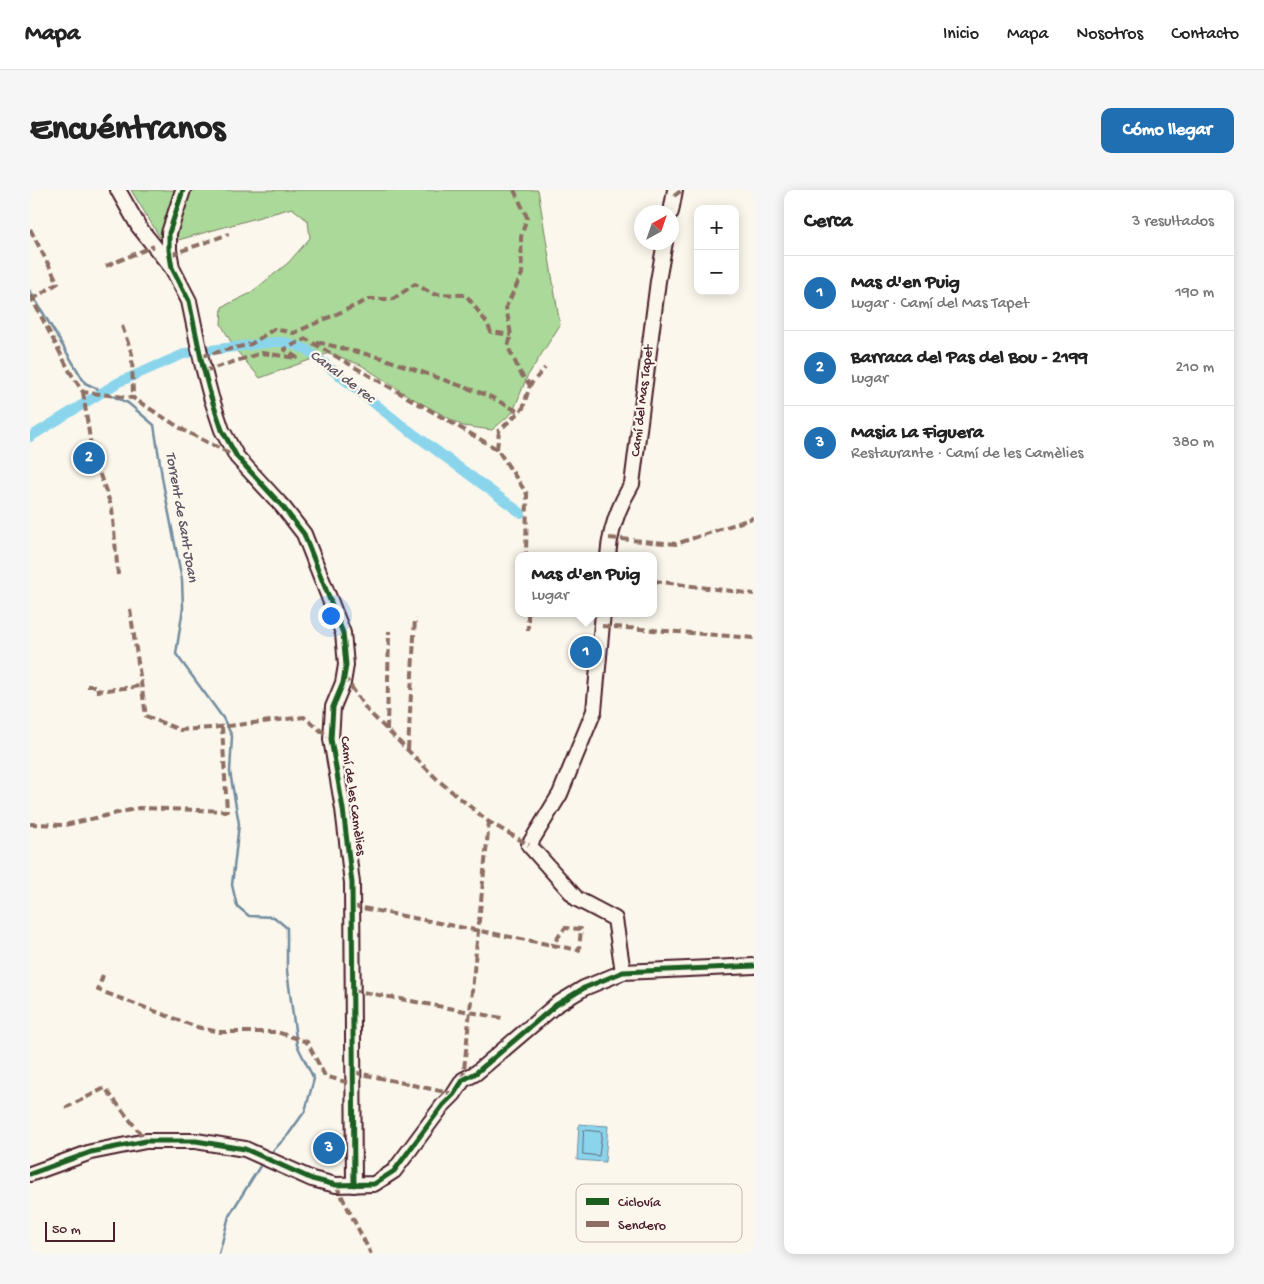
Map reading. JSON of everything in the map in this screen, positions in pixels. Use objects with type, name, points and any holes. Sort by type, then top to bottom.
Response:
[{"type":"street","points":[[118,190],[138,226],[172,268]]},
{"type":"street","name":"Camí de les Camèlies","points":[[183,190],[169,233],[172,268],[189,301],[208,388],[222,430],[237,457],[283,507],[304,534],[343,633],[346,665],[343,683],[333,707],[331,739],[343,808],[352,883],[354,1185]]},
{"type":"street","points":[[672,205],[675,190]]},
{"type":"street","name":"Camí del Mas Tapet","points":[[608,552],[609,538],[614,521],[621,502],[632,484],[657,291],[665,250]]},
{"type":"street","points":[[604,617],[594,711],[560,794],[529,845],[577,898],[615,919],[624,972]]},
{"type":"street","points":[[30,1174],[91,1152],[146,1141],[196,1141],[245,1149],[312,1178],[336,1185],[374,1184],[394,1171],[463,1080],[476,1073],[556,1005],[584,988],[624,972],[754,966]]},
{"type":"green space","points":[[131,190],[538,190],[560,325],[527,377],[513,412],[492,430],[463,426],[410,397],[361,365],[329,353],[260,378],[235,349],[221,324],[222,307],[249,294],[288,263],[310,238],[308,221],[292,208],[164,244]]},
{"type":"water","points":[[579,1124],[608,1126],[605,1162],[577,1160]]},
{"type":"waterway","name":"Torrent de Sant Joan","points":[[30,291],[85,383],[128,403],[154,425],[182,580],[183,608],[176,654],[223,718],[232,736],[230,772],[239,824],[232,885],[237,906],[249,916],[274,917],[287,928],[287,971],[297,1045],[314,1079],[305,1111],[288,1135],[269,1155]]},
{"type":"waterway","name":"Canal de rec","points":[[30,437],[119,382],[186,353],[285,342],[306,349],[399,423],[521,513]]},
{"type":"waterway","name":"Torrent de Sant Joan","points":[[219,1254],[229,1216],[262,1163]]},
{"type":"marked path","points":[[514,190],[527,217],[521,237],[522,274],[506,307],[511,335],[508,347],[521,374],[530,385]]},
{"type":"marked path","points":[[674,196],[682,190]]},
{"type":"marked path","points":[[30,229],[58,283],[33,299]]},
{"type":"marked path","points":[[170,255],[229,234]]},
{"type":"marked path","points":[[106,266],[154,246]]},
{"type":"marked path","points":[[201,356],[251,344],[274,329],[294,333],[370,299],[393,299],[415,284],[433,294],[466,295],[487,323],[491,332],[511,335]]},
{"type":"marked path","points":[[30,295],[70,372],[83,392],[133,398],[185,431],[235,456]]},
{"type":"marked path","points":[[122,326],[132,354],[133,398]]},
{"type":"marked path","points":[[204,371],[262,353],[297,358],[284,349],[306,339],[497,449],[527,494],[526,552]]},
{"type":"marked path","points":[[317,342],[382,358],[487,395],[519,412]]},
{"type":"marked path","points":[[497,449],[499,431],[523,408],[530,385],[545,368]]},
{"type":"marked path","points":[[83,392],[92,453],[112,508],[118,575]]},
{"type":"marked path","points":[[609,538],[676,544],[753,518]]},
{"type":"marked path","points":[[657,581],[754,594]]},
{"type":"marked path","points":[[130,609],[146,716],[180,730],[304,717],[331,739]]},
{"type":"marked path","points":[[528,617],[528,630]]},
{"type":"marked path","points":[[408,750],[415,618]]},
{"type":"marked path","points":[[602,626],[754,638]]},
{"type":"marked path","points":[[387,730],[389,631]]},
{"type":"marked path","points":[[344,676],[367,710],[439,781],[489,822],[529,845]]},
{"type":"marked path","points":[[87,686],[97,686],[98,691],[141,686]]},
{"type":"marked path","points":[[30,824],[65,825],[139,808],[227,811],[222,727]]},
{"type":"marked path","points":[[463,1080],[489,822]]},
{"type":"marked path","points":[[352,906],[552,945],[579,950],[581,929],[565,928],[552,945]]},
{"type":"marked path","points":[[103,975],[98,990],[197,1027],[219,1032],[277,1032],[307,1042],[325,1076],[353,1084]]},
{"type":"marked path","points":[[352,990],[502,1018]]},
{"type":"marked path","points":[[353,1072],[454,1094]]},
{"type":"marked path","points":[[65,1108],[105,1088],[146,1141]]},
{"type":"marked path","points":[[336,1185],[371,1254]]},
{"type":"cycle path","points":[[183,190],[169,233],[169,250],[172,268],[189,301],[202,363],[222,430],[237,457],[283,507],[304,534],[343,633],[346,665],[343,683],[333,707],[331,739],[343,809],[352,883],[354,1185]]},
{"type":"cycle path","points":[[30,1174],[91,1152],[146,1141],[196,1141],[245,1149],[312,1179],[336,1185],[374,1184],[394,1171],[463,1080],[476,1073],[556,1005],[584,988],[623,972],[754,966]]},
{"type":"place","name":"Barraca del Pas del Bou - 2199","points":[[89,458]]},
{"type":"place","name":"Mas d'en Puig","points":[[586,652]]},
{"type":"place","name":"Masia La Figuera","points":[[329,1148]]}]
